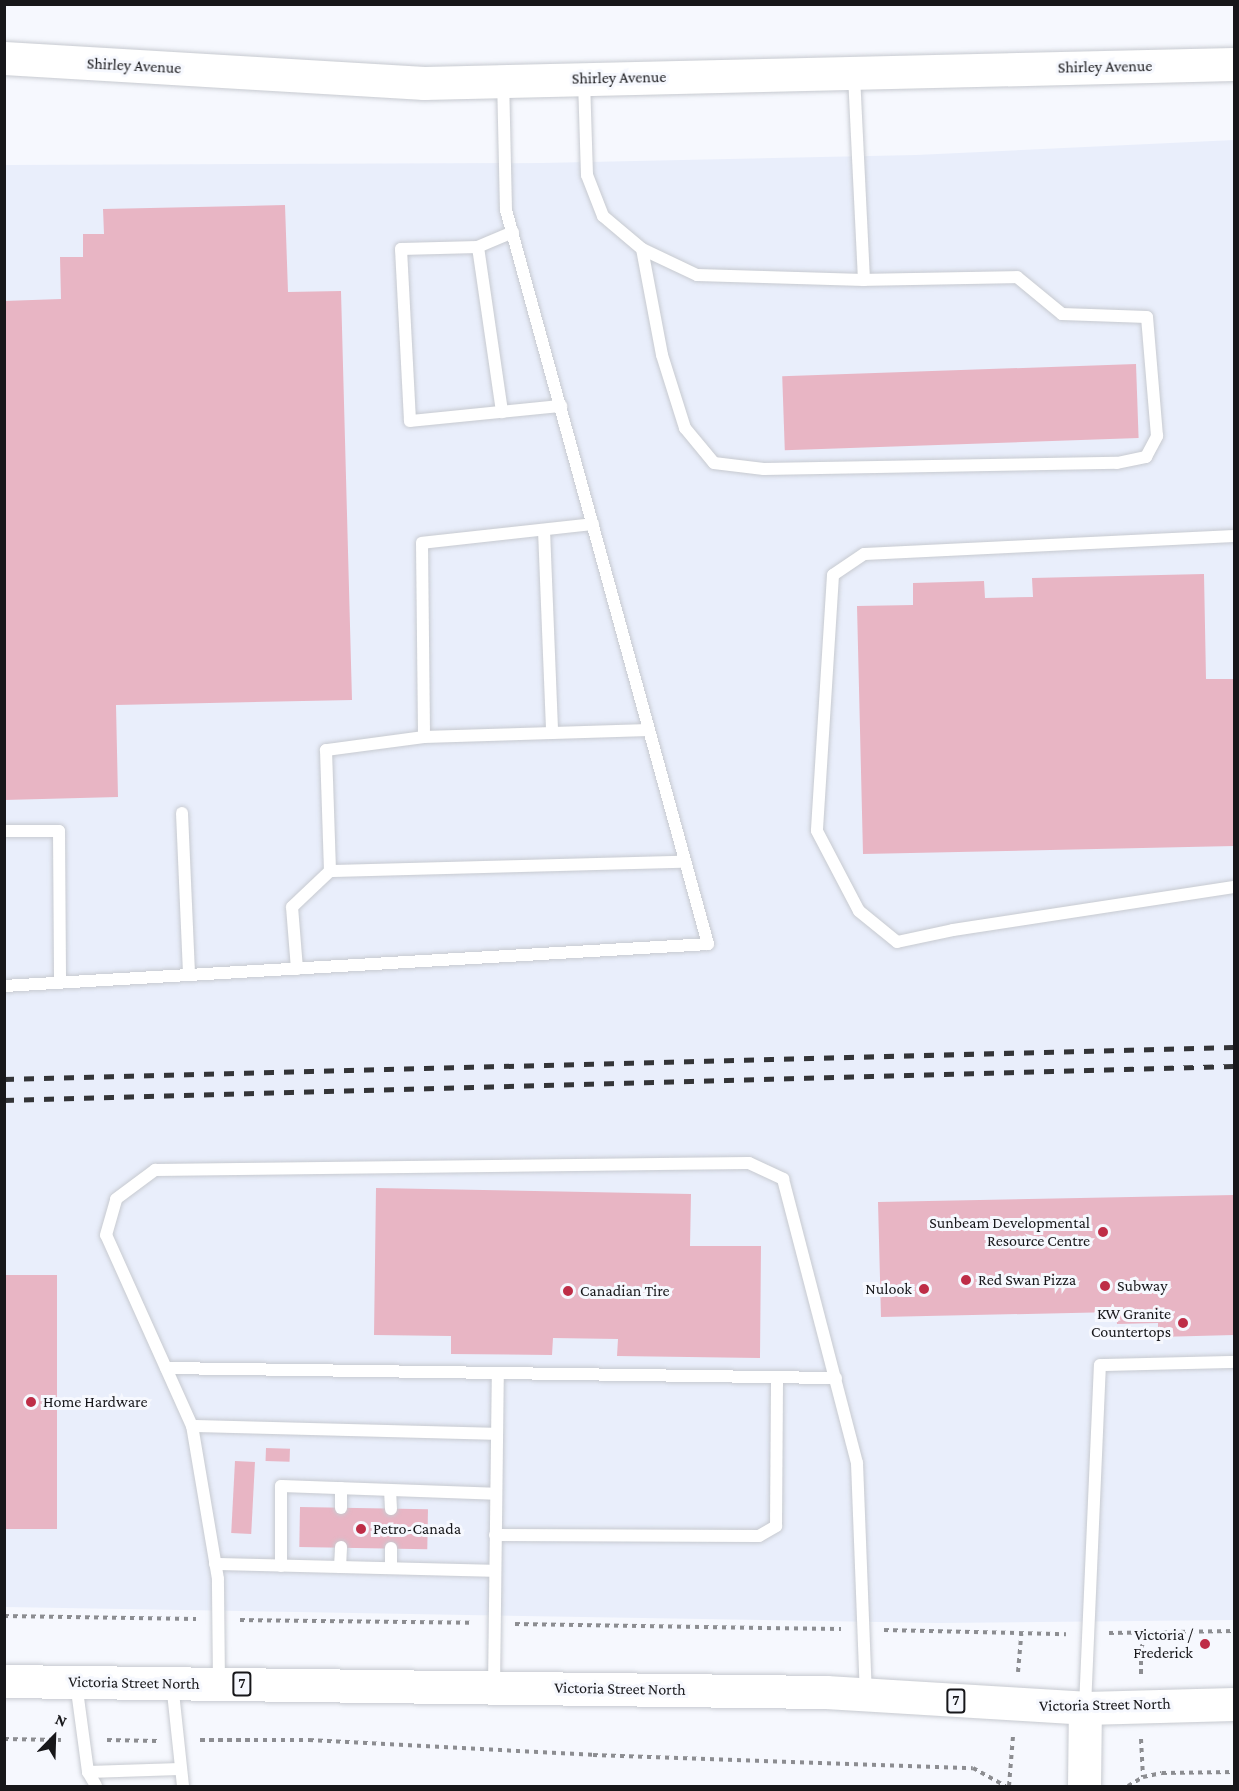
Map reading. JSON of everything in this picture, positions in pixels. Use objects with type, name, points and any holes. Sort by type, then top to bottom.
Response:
[{"type":"main road","name":"Shirley Avenue","points":[[4,58],[424,83],[1234,64]]},
{"type":"main road","name":"Victoria Street North","points":[[4,1681],[866,1695],[1085,1708],[1234,1704]]},
{"type":"main road","points":[[1084,1786],[1085,1708]]},
{"type":"lane","points":[[854,73],[864,280]]},
{"type":"lane","points":[[584,79],[586,175],[603,216],[642,249],[697,275],[864,280],[1017,277],[1062,314],[1147,316],[1157,436],[1146,457],[1117,463],[776,469],[714,463],[685,428],[662,355],[642,249]]},
{"type":"lane","points":[[4,986],[708,944],[507,210],[503,81]]},
{"type":"lane","points":[[513,232],[478,247],[401,249],[410,421],[561,406]]},
{"type":"lane","points":[[478,247],[502,412]]},
{"type":"lane","points":[[424,737],[422,543],[593,525]]},
{"type":"lane","points":[[544,530],[552,733]]},
{"type":"lane","points":[[1234,537],[864,554],[833,575],[817,831],[859,911],[897,942],[953,930],[1234,887]]},
{"type":"lane","points":[[330,871],[326,750],[424,737],[649,730]]},
{"type":"lane","points":[[182,813],[189,975]]},
{"type":"lane","points":[[4,831],[59,831],[60,982]]},
{"type":"lane","points":[[297,969],[292,908],[330,871],[685,862]]},
{"type":"lane","points":[[219,1684],[215,1564],[192,1426],[106,1235],[116,1199],[155,1170],[749,1163],[783,1179],[858,1463],[866,1695]]},
{"type":"lane","points":[[1085,1708],[1101,1365],[1234,1362]]},
{"type":"lane","points":[[166,1368],[836,1378]]},
{"type":"lane","points":[[494,1688],[498,1373]]},
{"type":"lane","points":[[495,1535],[759,1536],[776,1526],[777,1377]]},
{"type":"lane","points":[[192,1426],[496,1434]]},
{"type":"lane","points":[[281,1566],[282,1486],[495,1494]]},
{"type":"lane","points":[[341,1488],[341,1508]]},
{"type":"lane","points":[[390,1490],[391,1509]]},
{"type":"lane","points":[[340,1547],[340,1567]]},
{"type":"lane","points":[[391,1548],[392,1568]]},
{"type":"lane","points":[[215,1564],[495,1571]]},
{"type":"lane","points":[[76,1682],[88,1772],[96,1786]]},
{"type":"lane","points":[[172,1683],[176,1741],[183,1786]]},
{"type":"lane","points":[[88,1772],[180,1769]]},
{"type":"path","points":[[1122,1633],[1234,1630]]},
{"type":"path","points":[[1141,1649],[1147,1631]]},
{"type":"path","points":[[1003,1633],[1056,1634]]},
{"type":"path","points":[[1020,1650],[1021,1634]]},
{"type":"path","points":[[4,1739],[309,1740],[593,1755],[973,1768],[1007,1786],[1009,1776]]},
{"type":"path","points":[[1141,1764],[1143,1777]]},
{"type":"path","points":[[1128,1786],[1143,1777],[1162,1773],[1234,1772]]},
{"type":"shaded area","points":[[1234,140],[1234,1620],[938,1623],[5,1607],[5,165],[542,163],[916,155]]},
{"type":"building","points":[[285,205],[288,292],[341,291],[352,700],[116,705],[118,797],[4,800],[4,301],[61,299],[60,257],[83,257],[83,234],[104,234],[103,209]]},
{"type":"building","points":[[1136,364],[1139,438],[785,450],[782,376]]},
{"type":"building","points":[[1204,574],[1206,679],[1234,679],[1234,846],[863,854],[857,606],[913,605],[913,583],[984,581],[985,598],[1033,597],[1032,578]]},
{"type":"building","name":"Canadian Tire","points":[[376,1188],[691,1194],[690,1246],[761,1246],[760,1358],[617,1356],[618,1339],[553,1338],[552,1355],[451,1354],[451,1336],[374,1335]]},
{"type":"building","points":[[1234,1195],[1234,1335],[1158,1337],[1158,1323],[1117,1324],[1116,1312],[881,1317],[878,1202]]},
{"type":"building","name":"Home Hardware","points":[[4,1275],[57,1275],[57,1529],[4,1529]]},
{"type":"building","points":[[266,1448],[290,1449],[290,1462],[266,1461]]},
{"type":"building","points":[[235,1461],[255,1462],[251,1534],[231,1533]]},
{"type":"building","points":[[300,1507],[428,1509],[427,1549],[299,1547]]},
{"type":"railway","points":[[4,1079],[1234,1047]]},
{"type":"railway","points":[[4,1100],[1234,1066]]},
{"type":"place","name":"Sunbeam Developmental Resource Centre","points":[[1103,1232]]},
{"type":"place","name":"Red Swan Pizza","points":[[966,1280]]},
{"type":"place","name":"Subway","points":[[1105,1286]]},
{"type":"place","name":"Nulook","points":[[924,1289]]},
{"type":"place","name":"Canadian Tire","points":[[568,1291]]},
{"type":"place","name":"KW Granite Countertops","points":[[1183,1323]]},
{"type":"place","name":"Home Hardware","points":[[31,1402]]},
{"type":"place","name":"Petro-Canada","points":[[361,1529]]},
{"type":"place","name":"Victoria / Frederick","points":[[1205,1644]]}]
